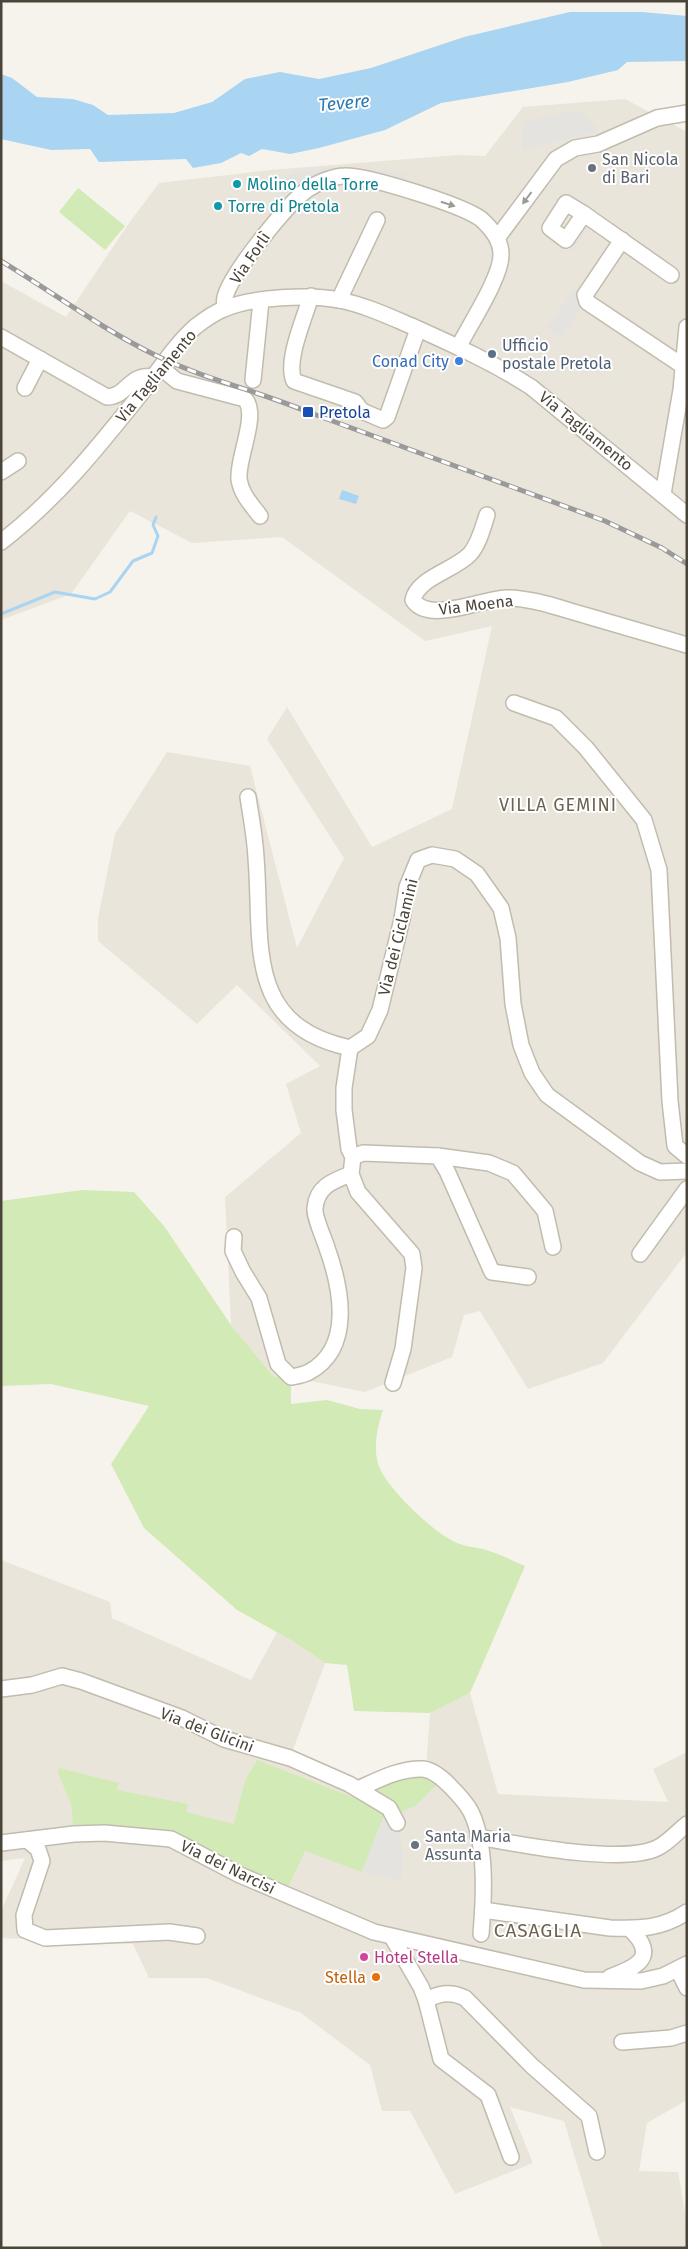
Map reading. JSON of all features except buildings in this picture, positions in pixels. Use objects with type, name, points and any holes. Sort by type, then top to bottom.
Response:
[{"type":"street","points":[[458,346],[500,267],[502,252],[498,237],[556,159],[575,148],[598,144],[657,118],[687,113]]},
{"type":"street","name":"Via Forlì","points":[[224,308],[225,297],[236,275],[269,229],[308,189],[334,178],[343,176],[368,178],[462,209],[481,219],[498,237]]},
{"type":"street","points":[[584,214],[671,274]]},
{"type":"street","points":[[340,300],[377,220]]},
{"type":"street","points":[[622,240],[585,294],[587,302],[683,366]]},
{"type":"street","points":[[311,296],[293,355],[291,374],[294,381],[355,402],[362,411],[383,420],[387,417],[418,329]]},
{"type":"street","name":"Via Tagliamento","points":[[7,538],[75,476],[194,328],[206,318],[224,308],[261,301],[311,296],[340,300],[418,329],[458,346],[508,372],[531,387],[687,515]]},
{"type":"street","points":[[253,380],[261,301]]},
{"type":"street","points":[[663,494],[681,390],[687,327]]},
{"type":"street","points":[[1,337],[107,397],[117,395],[136,378],[157,373],[176,381],[245,399],[250,413],[239,477],[244,494],[260,516]]},
{"type":"street","points":[[25,388],[40,359]]},
{"type":"street","points":[[1,472],[18,461]]},
{"type":"street","name":"Via Moena","points":[[487,515],[476,544],[469,555],[414,592],[413,600],[417,607],[427,611],[460,608],[505,598],[537,601],[687,645]]},
{"type":"street","points":[[514,704],[556,718],[586,748],[644,820],[659,870],[670,1101],[675,1146],[687,1156]]},
{"type":"street","points":[[248,797],[256,858],[258,926],[264,973],[273,999],[308,1035],[327,1043],[350,1048],[344,1088],[344,1110],[349,1149],[353,1157],[350,1174],[358,1192],[412,1254],[414,1268],[403,1349],[393,1383]]},
{"type":"street","name":"Via dei Ciclamini","points":[[350,1048],[368,1036],[380,1010],[402,919],[407,886],[418,860],[432,855],[455,859],[477,874],[501,908],[508,938],[513,1004],[521,1045],[532,1073],[547,1095],[640,1163],[660,1172],[687,1171]]},
{"type":"street","points":[[353,1157],[363,1153],[438,1156],[489,1164],[513,1173],[544,1211],[552,1247]]},
{"type":"street","points":[[438,1156],[447,1171],[492,1272],[528,1277]]},
{"type":"street","points":[[234,1237],[233,1251],[242,1272],[259,1298],[278,1364],[291,1377],[309,1372],[325,1359],[335,1346],[340,1327],[336,1279],[314,1210],[318,1195],[329,1182],[350,1174]]},
{"type":"street","points":[[640,1254],[687,1189]]},
{"type":"street","name":"Via dei Glicini","points":[[1,1689],[32,1685],[62,1676],[80,1681],[182,1718],[224,1739],[290,1758],[358,1789],[389,1808],[398,1823]]},
{"type":"street","points":[[358,1789],[406,1770],[426,1769],[443,1779],[457,1793],[471,1812],[478,1837],[484,1897],[480,1934]]},
{"type":"street","points":[[478,1837],[573,1852],[638,1853],[657,1848],[687,1824]]},
{"type":"street","name":"Via dei Narcisi","points":[[1,1843],[104,1833],[171,1839],[240,1875],[374,1932],[584,1980],[641,1981],[682,1967],[687,1988]]},
{"type":"street","points":[[27,1840],[38,1849],[42,1861],[24,1915],[25,1930],[45,1938],[169,1932],[197,1936]]},
{"type":"street","points":[[483,1910],[630,1929],[651,1928],[671,1923],[687,1912]]},
{"type":"street","points":[[598,1980],[641,1963],[644,1954],[640,1939],[630,1929]]},
{"type":"street","points":[[392,1937],[421,1986],[441,2059],[488,2095],[511,2157]]},
{"type":"street","points":[[426,2000],[438,1993],[456,1994],[465,1998],[532,2066],[589,2116],[597,2152]]},
{"type":"street","points":[[622,2042],[671,2038],[687,2033]]},
{"type":"shaded area","points":[[625,99],[687,132],[687,1252],[603,1363],[528,1389],[480,1311],[464,1315],[452,1357],[365,1392],[291,1377],[274,1377],[231,1325],[225,1197],[301,1133],[286,1084],[320,1066],[237,985],[197,1024],[98,941],[98,918],[115,834],[167,752],[250,766],[297,948],[344,858],[267,739],[287,707],[372,847],[452,809],[492,626],[425,641],[282,537],[192,543],[130,511],[71,594],[1,620],[1,281],[66,317],[129,223],[159,183],[270,170],[458,155],[485,156],[523,107]]},
{"type":"shaded area","points":[[578,110],[600,131],[522,150],[523,122]]},
{"type":"shaded area","points":[[330,167],[334,178],[266,224],[284,178],[291,174]]},
{"type":"shaded area","points":[[367,169],[407,174],[402,189],[368,178]]},
{"type":"shaded area","points":[[584,218],[593,224],[574,250],[566,244]]},
{"type":"shaded area","points":[[574,289],[582,295],[584,303],[562,338],[547,328]]},
{"type":"shaded area","name":"CASAGLIA","points":[[1,1560],[110,1602],[112,1618],[251,1680],[277,1632],[291,1640],[325,1663],[290,1758],[349,1784],[426,1769],[430,1713],[470,1693],[498,1794],[668,1802],[653,1769],[687,1752],[687,2100],[647,2123],[639,2171],[678,2172],[687,2224],[687,2248],[602,2248],[564,2121],[510,2107],[533,2163],[455,2194],[410,2111],[382,2111],[370,2065],[301,2013],[207,1978],[149,1978],[133,1944],[1,1938],[1,1911],[25,1858],[1,1861]]},
{"type":"shaded area","points":[[386,1810],[397,1823],[403,1843],[400,1844],[403,1853],[402,1881],[362,1872]]},
{"type":"green space","points":[[78,188],[125,226],[105,250],[59,212]]},
{"type":"green space","points":[[82,1190],[134,1192],[164,1226],[231,1325],[274,1377],[291,1377],[291,1404],[327,1400],[360,1409],[383,1410],[376,1440],[376,1455],[380,1469],[403,1500],[425,1521],[448,1538],[460,1544],[496,1553],[525,1566],[470,1693],[430,1713],[354,1711],[347,1665],[325,1663],[291,1640],[237,1610],[144,1528],[111,1464],[149,1406],[51,1384],[1,1386],[1,1201]]},
{"type":"green space","points":[[257,1760],[386,1810],[362,1872],[305,1851],[287,1890],[171,1839],[74,1834],[71,1804],[58,1773],[59,1768],[119,1783],[117,1790],[188,1804],[186,1812],[234,1824],[245,1781]]},
{"type":"green space","points":[[406,1770],[443,1779],[415,1806],[394,1815],[358,1789]]},
{"type":"water","name":"Tevere","points":[[570,12],[642,12],[687,16],[687,61],[627,62],[618,70],[568,82],[441,103],[385,130],[319,148],[290,154],[262,149],[249,156],[241,153],[221,163],[193,168],[186,159],[99,162],[90,149],[51,150],[1,139],[1,74],[12,78],[37,97],[73,99],[93,105],[108,115],[174,113],[212,102],[245,79],[280,72],[319,79],[371,68],[464,37]]},
{"type":"water","points":[[342,490],[359,496],[356,504],[339,499]]},
{"type":"waterway","points":[[1,614],[55,592],[95,599],[110,592],[133,561],[152,553],[158,536],[153,525],[156,517]]},
{"type":"railway","points":[[1,261],[116,334],[155,355],[212,378],[605,521],[662,548],[687,564]]},
{"type":"place","name":"San Nicola di Bari","points":[[592,168]]},
{"type":"place","name":"Molino della Torre","points":[[237,184]]},
{"type":"place","name":"Torre di Pretola","points":[[218,206]]},
{"type":"place","name":"Ufficio postale Pretola","points":[[492,354]]},
{"type":"place","name":"Conad City","points":[[459,361]]},
{"type":"place","name":"Pretola","points":[[308,412]]},
{"type":"place","name":"Santa Maria Assunta","points":[[415,1845]]},
{"type":"place","name":"Hotel Stella","points":[[364,1957]]},
{"type":"place","name":"Stella","points":[[376,1977]]},
{"type":"district","name":"VILLA GEMINI","points":[[558,805]]},
{"type":"district","name":"CASAGLIA","points":[[538,1930]]}]
